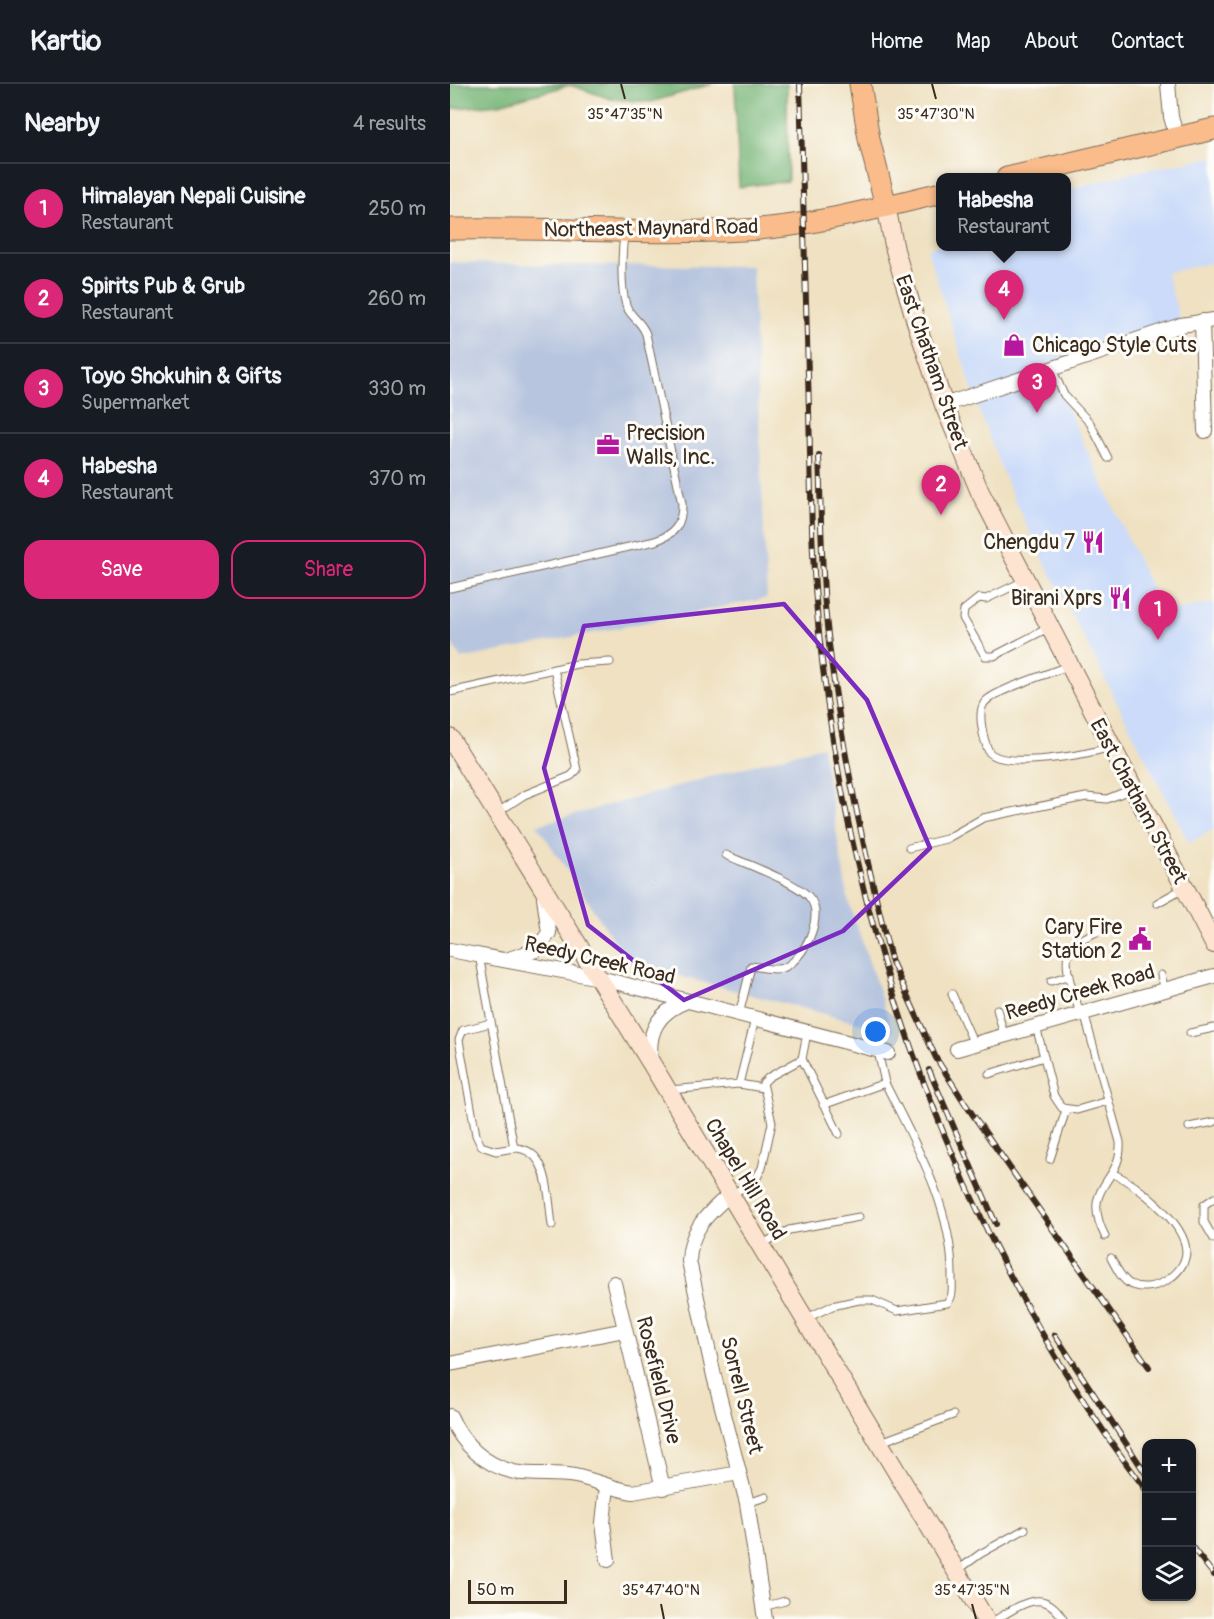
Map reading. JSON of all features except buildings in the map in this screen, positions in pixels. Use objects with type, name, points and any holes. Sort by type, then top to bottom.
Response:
[{"type":"main road","name":"East Chatham Street","points":[[860,84],[869,139],[895,250],[944,405],[980,492],[1024,581],[1214,944]]},
{"type":"main road","points":[[1024,173],[1214,129]]},
{"type":"main road","name":"Northeast Maynard Road","points":[[450,230],[624,232],[745,230],[813,221],[936,194]]},
{"type":"main road","name":"Chapel Hill Road","points":[[450,723],[468,763]]},
{"type":"main road","name":"Chapel Hill Road","points":[[450,738],[468,763],[600,978],[985,1619]]},
{"type":"street","points":[[1168,84],[1171,117],[1177,137]]},
{"type":"street","points":[[944,405],[1181,325],[1208,321],[1205,431]]},
{"type":"street","name":"Reedy Creek Road","points":[[504,960],[536,950],[549,933],[547,909],[537,876]]},
{"type":"street","name":"Reedy Creek Road","points":[[450,950],[600,978],[883,1052]]},
{"type":"street","name":"Reedy Creek Road","points":[[957,1049],[1214,976]]},
{"type":"street","name":"Reedy Creek Road","points":[[651,1063],[650,1036],[656,1022],[675,1006],[687,1001]]},
{"type":"street","name":"Sorrell Street","points":[[729,1195],[700,1223],[691,1244],[689,1261],[714,1376],[747,1503],[764,1613]]},
{"type":"street","name":"Rosefield Drive","points":[[614,1283],[663,1488]]},
{"type":"street","points":[[450,1364],[625,1330]]},
{"type":"street","points":[[450,1416],[466,1445],[503,1468],[515,1472],[574,1475],[633,1492],[740,1473]]},
{"type":"street","points":[[607,1486],[603,1523],[608,1560]]},
{"type":"lane","points":[[450,588],[655,541],[676,531],[681,523],[682,504],[646,334],[641,322],[628,310],[621,271],[624,232]]},
{"type":"lane","points":[[1052,369],[1064,394],[1090,423],[1108,458]]},
{"type":"lane","points":[[1024,581],[986,599],[979,598],[964,610],[963,618],[985,656],[994,656],[1048,628]]},
{"type":"lane","points":[[450,692],[554,669],[610,662]]},
{"type":"lane","points":[[1068,666],[996,694],[984,702],[981,711],[990,752],[1001,760],[1075,757],[1111,747]]},
{"type":"lane","points":[[498,812],[524,795],[571,777],[577,770],[554,669]]},
{"type":"lane","points":[[909,848],[946,839],[983,818],[1086,797],[1107,799],[1132,789]]},
{"type":"lane","points":[[726,855],[801,890],[813,902],[815,914],[812,934],[791,963],[775,969],[751,966],[739,1015]]},
{"type":"lane","points":[[1157,903],[1185,888]]},
{"type":"lane","points":[[1103,929],[1079,941],[1070,949],[1067,960],[1121,1148],[1112,1173],[1098,1192],[1096,1200],[1097,1214],[1105,1236]]},
{"type":"lane","points":[[479,955],[514,1148]]},
{"type":"lane","points":[[1051,981],[1070,975]]},
{"type":"lane","points":[[1161,975],[1165,990]]},
{"type":"lane","points":[[952,994],[974,1044]]},
{"type":"lane","points":[[997,1009],[1004,1035]]},
{"type":"lane","points":[[739,1084],[754,1019]]},
{"type":"lane","points":[[491,1023],[466,1028],[459,1036],[476,1135],[485,1149],[496,1151],[514,1148],[527,1149],[540,1161],[552,1225]]},
{"type":"lane","points":[[1036,1026],[1056,1101],[1066,1110],[1077,1110],[1108,1101]]},
{"type":"lane","points":[[1190,1032],[1214,1028]]},
{"type":"lane","points":[[807,1033],[802,1059],[839,1134]]},
{"type":"lane","points":[[806,1319],[832,1306],[860,1300],[872,1300],[897,1311],[947,1303],[951,1297],[952,1254],[939,1204],[919,1151],[885,1083],[883,1052]]},
{"type":"lane","points":[[989,1074],[1044,1057]]},
{"type":"lane","points":[[729,1195],[755,1181],[762,1168],[772,1123],[763,1088],[769,1077],[802,1059]]},
{"type":"lane","points":[[823,1105],[885,1083]]},
{"type":"lane","points":[[666,1090],[739,1084],[763,1088]]},
{"type":"lane","points":[[1050,1159],[1066,1110]]},
{"type":"lane","points":[[1189,1127],[1214,1122]]},
{"type":"lane","points":[[1111,1258],[1132,1285],[1148,1286],[1171,1278],[1182,1267],[1186,1254],[1179,1230],[1166,1215],[1133,1183],[1112,1173]]},
{"type":"lane","points":[[1214,1198],[1204,1205],[1204,1222],[1214,1239]]},
{"type":"lane","points":[[759,1245],[789,1230],[859,1217]]},
{"type":"lane","points":[[879,1443],[953,1415]]},
{"type":"lane","points":[[747,1503],[766,1497]]},
{"type":"lane","points":[[956,1571],[980,1554],[1025,1529]]},
{"type":"lane","points":[[764,1613],[785,1600]]},
{"type":"lane","points":[[997,1619],[1030,1602],[1039,1601],[1052,1604],[1064,1619]]},
{"type":"highlighted area","points":[[784,604],[867,700],[930,848],[843,931],[684,1000],[588,925],[544,768],[584,626]]},
{"type":"shaded area","points":[[1214,157],[1214,262],[1166,273],[1180,319],[1047,364],[1162,612],[1214,603],[1214,829],[1189,843],[1033,539],[1007,483],[979,411],[927,249],[936,246],[936,251],[1071,251],[1071,189],[1133,172]]},
{"type":"shaded area","points":[[450,262],[752,266],[767,598],[461,659],[450,639]]},
{"type":"shaded area","points":[[822,746],[848,900],[893,1032],[629,963],[537,825]]},
{"type":"green space","points":[[450,84],[712,84],[651,102],[611,99],[570,85],[499,104],[450,109]]},
{"type":"green space","points":[[735,84],[787,84],[788,181],[739,187]]},
{"type":"railway","points":[[800,84],[814,578],[834,748],[857,861],[887,974],[924,1084],[969,1191],[1021,1295],[1080,1395],[1142,1484]]},
{"type":"railway","points":[[819,456],[825,606],[836,695],[860,828],[891,959]]},
{"type":"railway","points":[[892,962],[936,1058],[966,1105],[1149,1367]]},
{"type":"railway","points":[[929,1070],[996,1224]]},
{"type":"railway","points":[[1055,1335],[1142,1468]]},
{"type":"railway","points":[[1196,1552],[1214,1575]]},
{"type":"place","name":"Habesha","points":[[1004,320]]},
{"type":"place","name":"Chicago Style Cuts","points":[[1014,345]]},
{"type":"place","name":"Toyo Shokuhin & Gifts","points":[[1037,413]]},
{"type":"place","name":"Precision Walls, Inc.","points":[[608,445]]},
{"type":"place","name":"Spirits Pub & Grub","points":[[941,515]]},
{"type":"place","name":"Chengdu 7","points":[[1093,542]]},
{"type":"place","name":"Birani Xprs","points":[[1120,598]]},
{"type":"place","name":"Himalayan Nepali Cuisine","points":[[1158,640]]},
{"type":"place","name":"Cary Fire Station 2","points":[[1140,939]]}]
